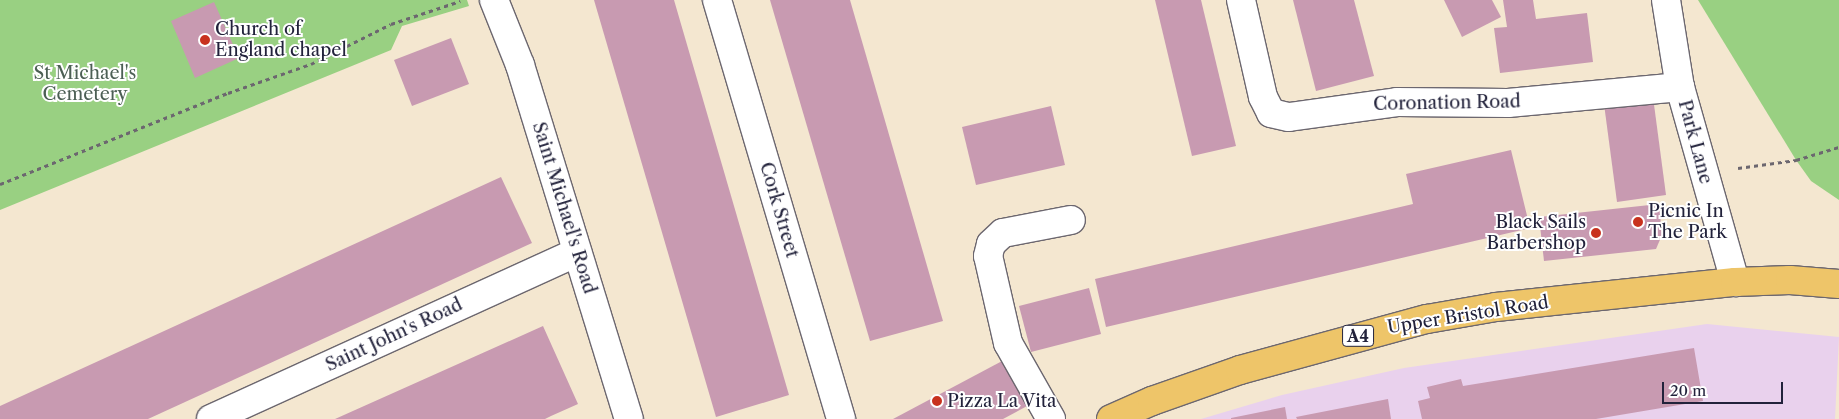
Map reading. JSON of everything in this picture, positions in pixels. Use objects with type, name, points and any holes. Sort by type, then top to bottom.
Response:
[{"type":"main road","name":"Upper Bristol Road","points":[[1111,419],[1152,401],[1240,370],[1427,318],[1496,307],[1735,282],[1790,280],[1839,284]]},
{"type":"street","name":"Saint Michael's Road","points":[[494,0],[520,65],[629,419]]},
{"type":"street","name":"Cork Street","points":[[717,0],[841,419]]},
{"type":"street","name":"Coronation Road","points":[[1241,0],[1262,97],[1271,113],[1290,117],[1389,103],[1508,103],[1680,86]]},
{"type":"street","name":"Park Lane","points":[[1666,0],[1680,86],[1735,282]]},
{"type":"street","points":[[1051,419],[1008,343],[988,256],[991,244],[1003,233],[1071,220]]},
{"type":"street","name":"Saint John's Road","points":[[211,419],[577,252]]},
{"type":"path","points":[[0,184],[228,93],[311,64],[391,24],[463,0]]},
{"type":"path","points":[[1703,173],[1796,160],[1839,147]]},
{"type":"shaded area","points":[[1707,324],[1839,337],[1835,419],[1201,419],[1282,395],[1404,368]]},
{"type":"green space","name":"St Michael's Cemetery","points":[[0,0],[467,0],[469,6],[402,26],[391,50],[0,210]]},
{"type":"green space","points":[[1698,0],[1839,0],[1839,200],[1811,181],[1796,160]]},
{"type":"building","points":[[594,0],[674,0],[789,395],[716,417]]},
{"type":"building","points":[[770,0],[850,0],[943,321],[870,341]]},
{"type":"building","points":[[1155,0],[1201,0],[1236,146],[1192,156]]},
{"type":"building","points":[[1293,0],[1354,0],[1374,76],[1316,91]]},
{"type":"building","points":[[1444,0],[1492,0],[1501,17],[1462,37]]},
{"type":"building","points":[[1503,0],[1533,0],[1536,19],[1587,13],[1593,62],[1500,73],[1494,28],[1507,27]]},
{"type":"building","name":"Church of England chapel","points":[[214,2],[239,58],[195,78],[171,21]]},
{"type":"building","points":[[451,38],[469,84],[412,106],[394,60]]},
{"type":"building","points":[[1653,97],[1666,195],[1617,202],[1604,104]]},
{"type":"building","points":[[1051,106],[1065,165],[976,185],[962,127]]},
{"type":"building","points":[[1511,150],[1530,228],[1106,327],[1095,279],[1413,204],[1406,174]]},
{"type":"building","points":[[501,177],[532,243],[148,419],[0,419],[0,406]]},
{"type":"building","points":[[1659,204],[1662,235],[1656,249],[1544,261],[1539,217]]},
{"type":"building","points":[[1089,288],[1101,334],[1031,352],[1019,306]]},
{"type":"building","points":[[543,326],[578,404],[545,419],[335,419]]},
{"type":"building","points":[[1694,348],[1703,401],[1596,419],[1422,419],[1418,401],[1430,398],[1427,387],[1461,379],[1463,386]]},
{"type":"building","points":[[1004,360],[1029,405],[1003,419],[893,419]]},
{"type":"building","points":[[1388,399],[1391,419],[1297,419],[1296,417]]},
{"type":"building","points":[[1285,407],[1287,419],[1231,419],[1231,418]]},
{"type":"place","name":"Church of England chapel","points":[[205,40]]},
{"type":"place","name":"Picnic In The Park","points":[[1638,222]]},
{"type":"place","name":"Black Sails Barbershop","points":[[1596,233]]},
{"type":"place","name":"Pizza La Vita","points":[[937,401]]}]
